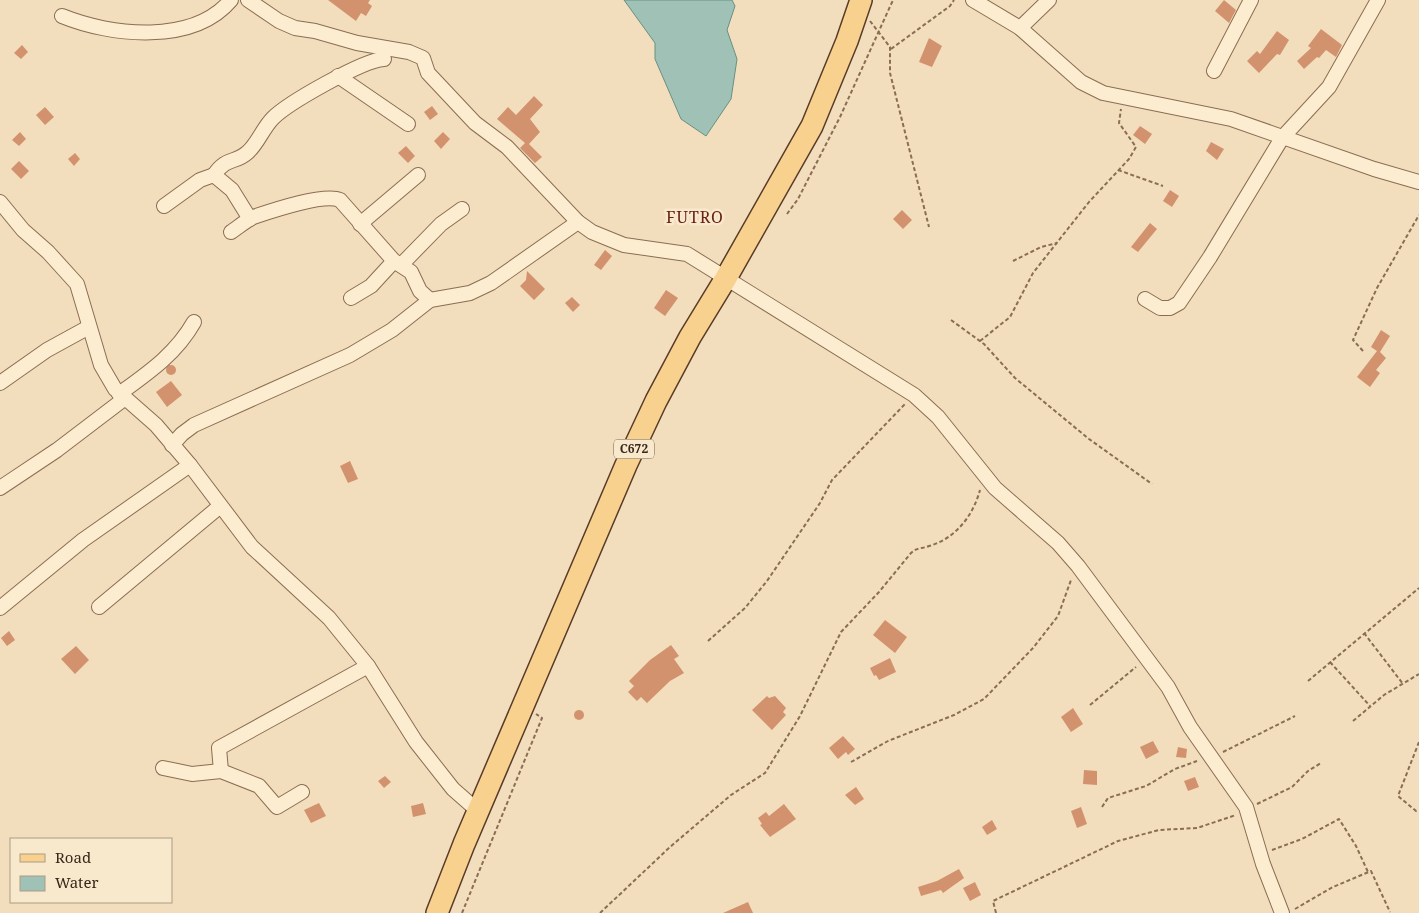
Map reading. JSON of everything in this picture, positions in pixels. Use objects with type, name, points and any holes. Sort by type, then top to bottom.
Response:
[{"type":"main road","name":"C672","points":[[437,913],[478,810],[626,465],[656,401],[690,337],[726,278],[812,126],[828,90],[858,8]]},
{"type":"street","points":[[62,16],[86,26],[110,31],[133,34],[151,33],[202,21],[217,13],[231,0]]},
{"type":"street","points":[[248,0],[279,21],[295,28],[315,31],[357,44],[409,52],[423,58],[428,73],[475,123],[507,147],[578,222],[592,232],[624,245],[687,254],[914,395],[938,417],[995,488],[1058,543],[1168,687],[1190,727],[1231,782],[1248,811],[1261,855],[1282,913]]},
{"type":"street","points":[[974,0],[1020,28],[1081,82],[1103,93],[1223,117],[1374,170],[1419,182]]},
{"type":"street","points":[[1020,28],[1049,0]]},
{"type":"street","points":[[1214,71],[1251,0]]},
{"type":"street","points":[[1144,299],[1160,308],[1170,308],[1179,303],[1282,138],[1328,87],[1378,0]]},
{"type":"street","points":[[164,206],[200,180],[214,175],[222,164],[247,154],[274,118],[338,76],[376,60],[384,59]]},
{"type":"street","points":[[338,76],[408,124]]},
{"type":"street","points":[[214,175],[232,190],[250,220]]},
{"type":"street","points":[[360,224],[418,175]]},
{"type":"street","points":[[231,232],[250,220],[281,209],[334,197],[340,200],[397,263],[411,272],[420,291],[430,300]]},
{"type":"street","points":[[0,202],[23,230],[48,252],[77,284],[101,365],[121,397],[156,425],[190,465],[219,507],[252,547],[329,618],[368,666],[416,742],[453,789],[478,810]]},
{"type":"street","points":[[351,298],[371,286],[441,224],[462,209]]},
{"type":"street","points":[[172,446],[182,434],[194,425],[350,355],[392,330],[430,300],[470,293],[491,283],[578,222]]},
{"type":"street","points":[[0,488],[57,450],[176,350],[194,322]]},
{"type":"street","points":[[0,383],[47,350],[89,327]]},
{"type":"street","points":[[0,608],[83,540],[190,465]]},
{"type":"street","points":[[99,607],[219,507]]},
{"type":"street","points":[[221,771],[219,748],[368,666]]},
{"type":"street","points":[[163,768],[192,774],[221,771],[259,786],[277,807],[302,792]]},
{"type":"path","points":[[787,214],[798,199],[840,117],[893,0]]},
{"type":"path","points":[[890,50],[950,6],[954,0]]},
{"type":"path","points":[[858,8],[872,22],[890,50],[890,73],[929,226]]},
{"type":"path","points":[[980,341],[1010,317],[1033,273],[1129,159],[1136,148],[1120,123],[1123,98]]},
{"type":"path","points":[[1118,170],[1163,186]]},
{"type":"path","points":[[1364,351],[1352,340],[1377,288],[1419,215]]},
{"type":"path","points":[[1012,261],[1041,247],[1057,243]]},
{"type":"path","points":[[952,320],[980,341],[1014,378],[1089,439],[1152,484]]},
{"type":"path","points":[[708,642],[745,608],[767,582],[820,503],[832,480],[914,395]]},
{"type":"path","points":[[600,913],[670,847],[731,795],[765,773],[800,716],[841,632],[879,592],[916,548],[929,546],[952,535],[965,522],[979,495],[984,475]]},
{"type":"path","points":[[850,762],[888,741],[954,715],[984,699],[996,689],[1033,648],[1058,616],[1071,580],[1072,560]]},
{"type":"path","points":[[1308,681],[1419,588]]},
{"type":"path","points":[[1364,634],[1403,684]]},
{"type":"path","points":[[1090,706],[1146,658]]},
{"type":"path","points":[[1330,662],[1370,706]]},
{"type":"path","points":[[1353,721],[1384,695],[1419,674]]},
{"type":"path","points":[[462,913],[542,718],[523,706]]},
{"type":"path","points":[[1102,806],[1108,798],[1146,786],[1175,769],[1219,754],[1294,716]]},
{"type":"path","points":[[1419,742],[1398,796],[1416,811],[1419,810]]},
{"type":"path","points":[[996,913],[993,901],[1118,841],[1159,830],[1197,828],[1248,811],[1261,801],[1292,787],[1308,771],[1321,763]]},
{"type":"path","points":[[1261,855],[1302,839],[1339,819],[1356,846],[1368,872],[1370,871],[1390,912]]},
{"type":"path","points":[[1288,913],[1333,887],[1368,872]]},
{"type":"water","points":[[624,0],[732,0],[735,6],[727,30],[737,59],[731,99],[706,136],[681,119],[655,59],[655,43]]},
{"type":"building","points":[[328,0],[370,0],[368,3],[372,6],[366,16],[361,13],[356,21]]},
{"type":"building","points":[[1224,0],[1236,10],[1229,23],[1215,11]]},
{"type":"building","points":[[1321,29],[1342,45],[1336,57],[1326,50],[1304,69],[1297,61],[1311,48],[1308,46]]},
{"type":"building","points":[[1277,31],[1289,40],[1280,55],[1277,54],[1259,73],[1247,61],[1257,51],[1260,54]]},
{"type":"building","points":[[929,38],[942,46],[932,67],[919,62]]},
{"type":"building","points":[[22,45],[28,52],[21,59],[14,53]]},
{"type":"building","points":[[534,96],[543,105],[530,119],[540,132],[529,144],[542,157],[535,163],[520,148],[525,143],[497,119],[508,107],[516,115]]},
{"type":"building","points":[[432,106],[438,114],[430,120],[424,112]]},
{"type":"building","points":[[45,107],[54,117],[45,125],[36,115]]},
{"type":"building","points":[[1140,126],[1152,134],[1145,144],[1133,135]]},
{"type":"building","points":[[20,132],[26,139],[19,146],[12,140]]},
{"type":"building","points":[[443,132],[450,139],[441,149],[434,141]]},
{"type":"building","points":[[1211,142],[1224,149],[1217,160],[1206,151]]},
{"type":"building","points":[[406,146],[415,156],[408,163],[398,153]]},
{"type":"building","points":[[75,153],[80,159],[74,166],[68,159]]},
{"type":"building","points":[[19,161],[29,171],[21,179],[11,169]]},
{"type":"building","points":[[1170,190],[1179,196],[1172,207],[1163,201]]},
{"type":"building","points":[[902,210],[912,220],[903,229],[893,219]]},
{"type":"building","points":[[1150,223],[1157,229],[1138,252],[1131,247]]},
{"type":"building","points":[[605,250],[612,256],[601,270],[594,265]]},
{"type":"building","points":[[527,271],[545,289],[534,300],[520,286],[526,280]]},
{"type":"building","points":[[666,290],[678,298],[665,316],[654,308]]},
{"type":"building","points":[[572,297],[580,305],[573,312],[565,303]]},
{"type":"building","points":[[1381,330],[1390,336],[1380,352],[1386,358],[1376,370],[1380,373],[1370,387],[1357,377],[1377,351],[1371,347]]},
{"type":"building","points":[[169,365],[173,365],[176,370],[175,374],[169,375],[166,372],[166,368]]},
{"type":"building","points":[[171,381],[182,395],[167,407],[156,392]]},
{"type":"building","points":[[350,461],[358,479],[348,483],[340,466]]},
{"type":"building","points":[[885,620],[907,637],[895,653],[873,635]]},
{"type":"building","points":[[9,631],[15,640],[7,646],[1,638]]},
{"type":"building","points":[[671,645],[679,656],[674,659],[684,673],[670,681],[647,703],[641,697],[637,701],[628,692],[634,686],[629,681],[650,660]]},
{"type":"building","points":[[76,646],[89,660],[75,674],[61,659]]},
{"type":"building","points":[[890,658],[896,672],[879,680],[876,675],[874,676],[870,668]]},
{"type":"building","points":[[767,696],[769,698],[775,696],[786,708],[783,712],[786,715],[772,730],[752,710]]},
{"type":"building","points":[[1073,708],[1083,724],[1071,732],[1061,717]]},
{"type":"building","points":[[577,710],[581,710],[584,715],[583,719],[577,720],[574,717],[574,713]]},
{"type":"building","points":[[843,736],[855,749],[848,755],[846,752],[838,759],[829,748]]},
{"type":"building","points":[[1153,741],[1159,752],[1146,759],[1140,747]]},
{"type":"building","points":[[1178,747],[1187,749],[1186,758],[1176,757]]},
{"type":"building","points":[[1084,770],[1097,771],[1097,785],[1083,784]]},
{"type":"building","points":[[385,776],[391,782],[384,788],[378,781]]},
{"type":"building","points":[[1195,777],[1199,787],[1188,791],[1184,781]]},
{"type":"building","points":[[856,787],[864,799],[855,805],[845,795]]},
{"type":"building","points":[[319,803],[326,816],[311,823],[304,810]]},
{"type":"building","points":[[423,803],[426,814],[413,817],[411,806]]},
{"type":"building","points":[[784,804],[796,819],[770,837],[760,825],[762,824],[758,818],[766,812],[769,816]]},
{"type":"building","points":[[1081,807],[1087,824],[1077,828],[1071,811]]},
{"type":"building","points":[[992,820],[997,829],[987,835],[982,827]]},
{"type":"building","points":[[959,869],[964,878],[943,893],[941,890],[921,896],[918,887],[937,881]]},
{"type":"building","points":[[975,882],[981,895],[970,901],[963,888]]},
{"type":"building","points":[[748,902],[753,913],[723,913]]},
{"type":"district","name":"FUTRO","points":[[695,217]]}]
